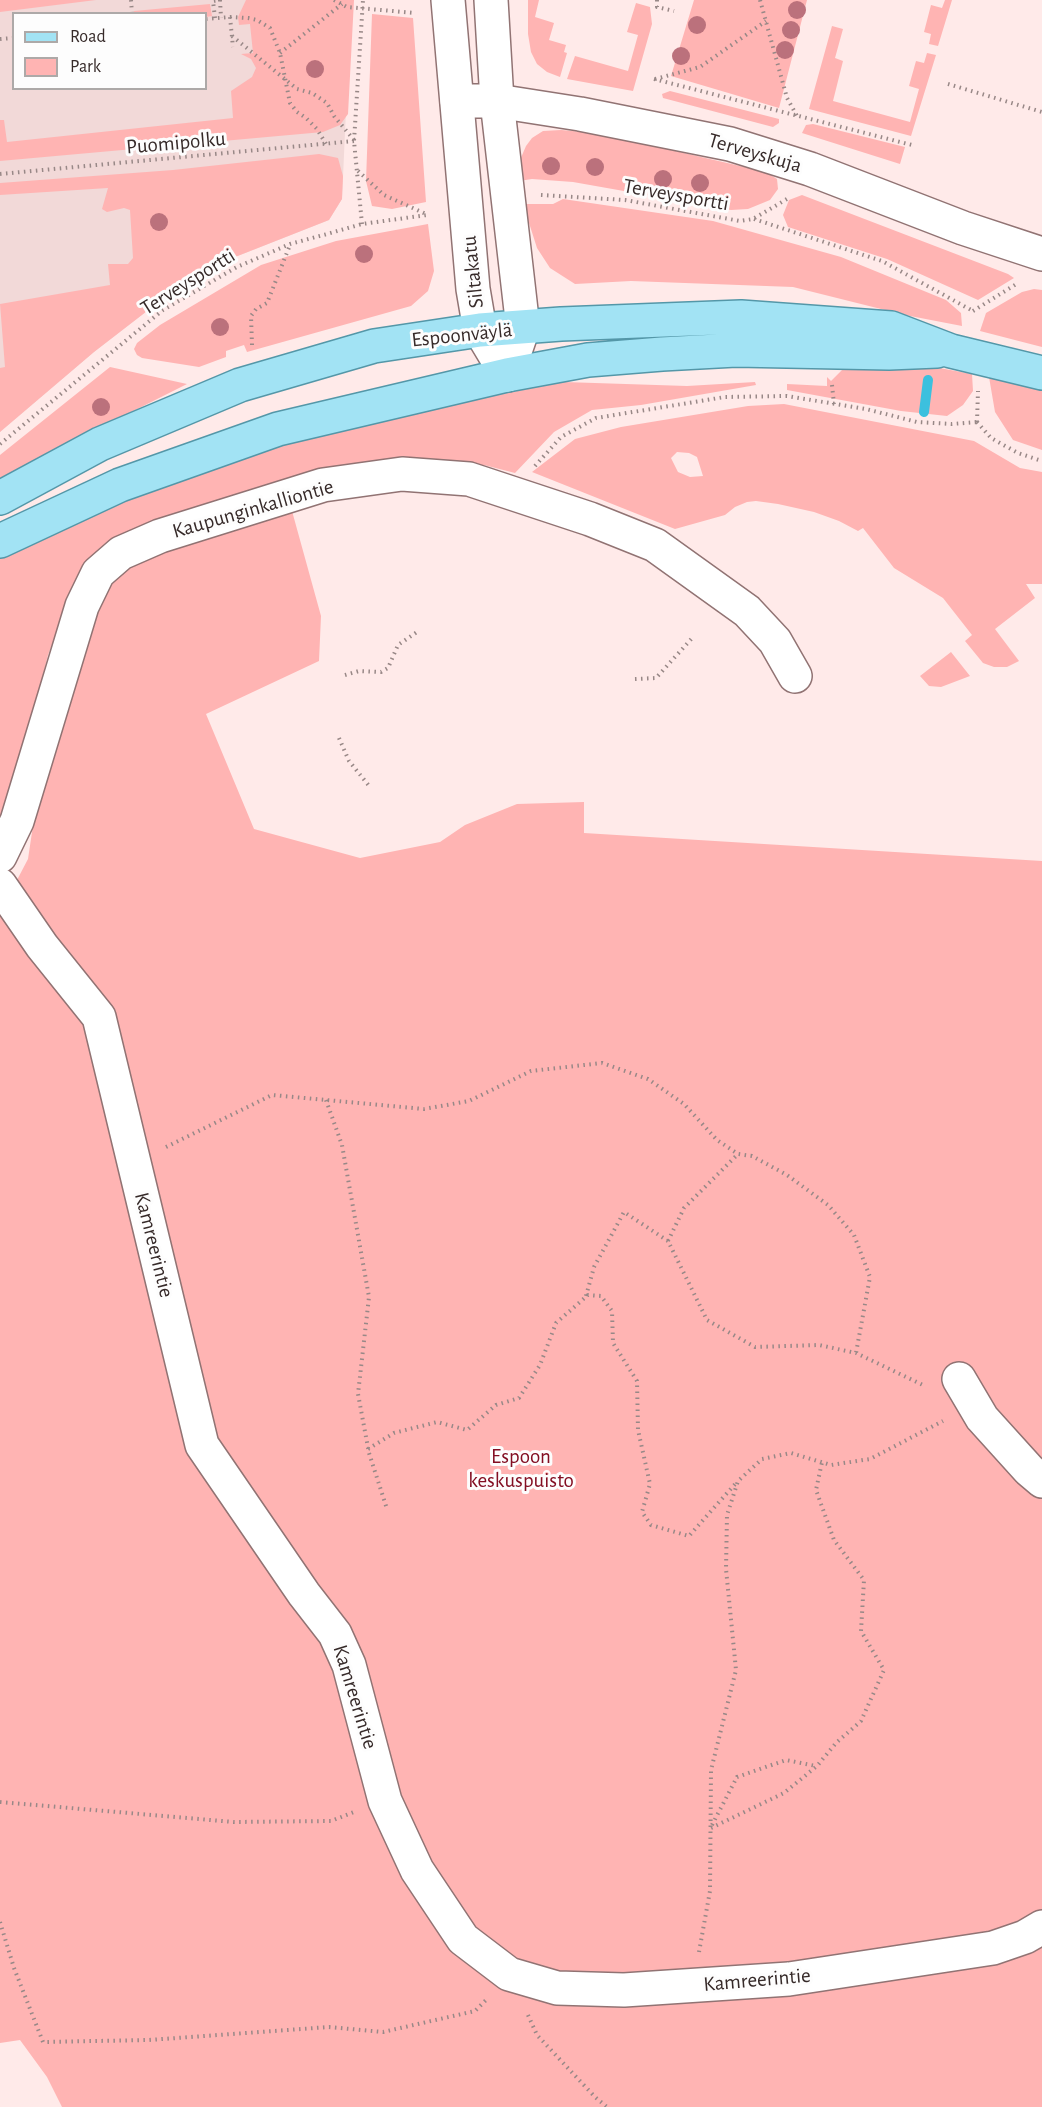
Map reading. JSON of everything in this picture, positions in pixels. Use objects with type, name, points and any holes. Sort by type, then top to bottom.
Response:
[{"type":"main road","name":"Espoonväylä","points":[[0,498],[100,444],[240,385],[374,346],[480,330],[561,324],[741,317],[891,328],[951,351],[1042,372]]},
{"type":"main road","name":"Espoonväylä","points":[[0,542],[120,485],[278,429],[507,375],[588,360],[672,353],[736,350],[889,353],[951,351]]},
{"type":"street","name":"Siltakatu","points":[[448,0],[473,289],[480,330],[507,375]]},
{"type":"street","name":"Siltakatu","points":[[491,0],[497,101],[523,328],[507,375]]},
{"type":"street","name":"Terveyskuja","points":[[457,101],[497,101],[580,114],[730,144],[810,169],[963,228],[1042,254]]},
{"type":"street","name":"Kaupunginkalliontie","points":[[0,856],[17,821],[82,606],[98,573],[121,553],[160,536],[323,485],[402,474],[469,479],[590,519],[655,545],[747,611],[775,641],[795,676]]},
{"type":"street","name":"Kamreerintie","points":[[0,885],[42,946],[99,1017],[202,1445],[304,1594],[335,1634],[349,1665],[385,1801],[417,1870],[463,1939],[508,1974],[557,1989],[624,1990],[789,1979],[993,1948],[1042,1927]]},
{"type":"street","points":[[967,1393],[982,1419],[1042,1481]]},
{"type":"path","points":[[215,18],[213,1],[220,0],[221,18]]},
{"type":"path","points":[[334,0],[346,7],[419,13]]},
{"type":"path","points":[[362,224],[354,141],[363,0]]},
{"type":"path","points":[[657,0],[657,7],[674,11]]},
{"type":"path","points":[[760,0],[787,98],[797,116]]},
{"type":"path","points":[[280,53],[342,4]]},
{"type":"path","points":[[230,17],[233,47]]},
{"type":"path","points":[[207,19],[230,17],[257,20],[270,28],[280,53],[290,103],[317,129],[326,144]]},
{"type":"path","points":[[766,21],[700,67],[654,79],[912,145]]},
{"type":"path","points":[[232,36],[285,80],[327,103],[334,116],[354,141]]},
{"type":"path","points":[[948,84],[1042,112]]},
{"type":"path","name":"Puomipolku","points":[[0,174],[354,141]]},
{"type":"path","name":"Terveysportti","points":[[0,444],[163,310],[237,267],[290,244],[362,224],[427,214],[384,195],[358,171]]},
{"type":"path","name":"Terveysportti","points":[[533,195],[626,200],[740,221],[753,219],[882,261],[973,311],[1023,281]]},
{"type":"path","points":[[250,350],[252,344],[251,316],[256,309],[267,303],[290,244]]},
{"type":"path","points":[[831,382],[834,404]]},
{"type":"path","points":[[979,387],[977,422],[991,438],[1018,453],[1042,461]]},
{"type":"path","points":[[511,493],[561,437],[596,418],[725,397],[787,396],[866,409],[917,422],[952,424],[977,422]]},
{"type":"path","points":[[345,675],[359,671],[381,672],[388,668],[398,645],[417,632]]},
{"type":"path","points":[[635,679],[656,678],[694,636]]},
{"type":"path","points":[[339,738],[349,761],[370,787]]},
{"type":"path","points":[[134,1163],[272,1095],[424,1109],[469,1101],[531,1071],[602,1063],[648,1078],[684,1104],[717,1140],[738,1154],[752,1156],[788,1175],[828,1205],[854,1235],[870,1277],[855,1353]]},
{"type":"path","points":[[326,1100],[342,1145],[369,1297],[358,1394],[368,1449],[387,1509]]},
{"type":"path","points":[[668,1241],[684,1208],[738,1154]]},
{"type":"path","points":[[585,1297],[594,1267],[624,1212],[668,1241],[707,1320],[755,1347],[819,1345],[855,1353],[943,1394],[967,1393]]},
{"type":"path","points":[[368,1449],[394,1433],[437,1422],[467,1430],[496,1405],[519,1398],[540,1365],[556,1323],[588,1295],[601,1296],[612,1311],[613,1343],[637,1381],[638,1430],[650,1484],[642,1512],[651,1525],[689,1536],[738,1480],[762,1459],[791,1453],[831,1465],[870,1459],[967,1393]]},
{"type":"path","points":[[711,1827],[784,1793],[817,1766],[836,1743],[861,1721],[884,1670],[861,1631],[864,1580],[834,1540],[816,1490],[822,1462]]},
{"type":"path","points":[[692,1985],[710,1891],[711,1770],[736,1671],[726,1569],[727,1515],[738,1480]]},
{"type":"path","points":[[711,1827],[737,1777],[786,1760],[817,1766]]},
{"type":"path","points":[[0,1802],[234,1822],[331,1821],[385,1801]]},
{"type":"path","points":[[0,1922],[14,1968],[43,2042],[149,2040],[329,2027],[383,2032],[475,2012],[508,1974],[537,2035],[607,2107]]},
{"type":"shaded area","points":[[0,0],[351,0],[342,199],[329,220],[230,259],[160,301],[94,352],[0,432]]},
{"type":"green space","points":[[0,0],[96,0],[0,12]]},
{"type":"green space","points":[[246,0],[354,0],[348,114],[340,125],[323,132],[0,161],[0,120],[4,120],[7,142],[233,118],[231,91],[252,77],[256,68],[251,59],[241,54],[253,53],[250,24],[239,25],[238,17]]},
{"type":"green space","points":[[528,0],[539,0],[535,17],[554,23],[549,40],[566,45],[564,52],[567,53],[560,77],[547,72],[537,64],[531,52],[528,34]]},
{"type":"green space","points":[[694,0],[807,0],[779,108],[671,76]]},
{"type":"green space","points":[[945,0],[952,0],[938,46],[929,44],[931,34],[924,32],[931,5],[942,8]]},
{"type":"green space","points":[[636,3],[650,7],[652,24],[633,91],[567,79],[575,56],[628,71],[638,35],[627,32]]},
{"type":"green space","points":[[210,4],[212,16],[207,17],[207,12],[134,11]]},
{"type":"green space","points":[[372,14],[413,18],[426,202],[392,209],[372,206],[366,181]]},
{"type":"green space","points":[[832,26],[843,29],[835,58],[843,61],[833,101],[910,122],[919,89],[909,86],[916,61],[924,63],[927,53],[936,55],[911,136],[809,109]]},
{"type":"green space","points":[[670,91],[779,119],[779,123],[773,127],[663,98],[662,94]]},
{"type":"green space","points":[[813,124],[905,147],[900,164],[802,133],[806,125]]},
{"type":"green space","points":[[543,131],[584,132],[645,144],[766,172],[777,179],[778,189],[770,200],[748,209],[731,210],[573,182],[532,179],[519,181],[520,160],[532,138]]},
{"type":"green space","points":[[319,154],[338,158],[343,176],[342,199],[329,220],[230,259],[160,301],[94,352],[0,432],[0,368],[5,367],[0,304],[110,285],[108,264],[128,264],[133,258],[130,210],[124,208],[107,212],[102,209],[108,188],[0,195],[0,183],[173,170]]},
{"type":"green space","points":[[802,195],[1014,278],[978,300],[887,259],[788,227],[783,215],[789,200]]},
{"type":"green space","points":[[563,199],[713,221],[841,257],[946,300],[961,313],[962,326],[905,315],[793,287],[631,281],[575,284],[550,268],[537,248],[523,204],[553,204]]},
{"type":"green space","points":[[428,224],[434,271],[428,291],[411,306],[247,352],[244,345],[226,351],[226,357],[199,367],[142,358],[134,349],[137,343],[160,325],[261,265],[336,241]]},
{"type":"green space","points":[[1042,290],[1042,347],[980,331],[986,313],[1022,292]]},
{"type":"green space","points":[[110,367],[187,384],[0,478],[0,455]]},
{"type":"green space","points":[[934,367],[972,374],[973,391],[963,405],[947,416],[901,411],[787,390],[787,384],[827,386],[827,377],[831,381],[842,370]]},
{"type":"green space","points":[[989,377],[1042,390],[1042,450],[1013,440],[995,412]]},
{"type":"green space","points":[[564,382],[687,386],[755,382],[756,385],[641,405],[592,410],[554,432],[515,473],[484,465],[376,464],[235,499],[70,596],[48,655],[16,781],[0,818],[0,559],[133,497],[222,460],[393,415]]},
{"type":"green space","points":[[784,404],[974,441],[1020,468],[1042,472],[1042,584],[1026,584],[1035,598],[995,629],[1019,661],[1007,667],[994,667],[983,663],[965,641],[972,635],[943,598],[894,568],[863,528],[858,531],[814,512],[756,501],[735,507],[725,515],[675,529],[532,472],[575,439],[621,427],[748,406]],"holes":[[[677,452],[689,453],[697,457],[703,476],[690,477],[678,472],[671,458]]]},
{"type":"green space","name":"Espoon keskuspuisto","points":[[292,511],[321,616],[319,661],[206,714],[254,829],[360,858],[440,842],[465,825],[517,804],[584,802],[584,833],[1042,861],[1042,2107],[62,2107],[47,2077],[20,2040],[0,2043],[0,899],[4,898],[17,880],[28,859],[35,812],[97,600],[131,563]]},
{"type":"green space","points":[[951,652],[970,676],[941,687],[929,686],[920,676]]},
{"type":"waterway","points":[[924,412],[928,380]]}]
